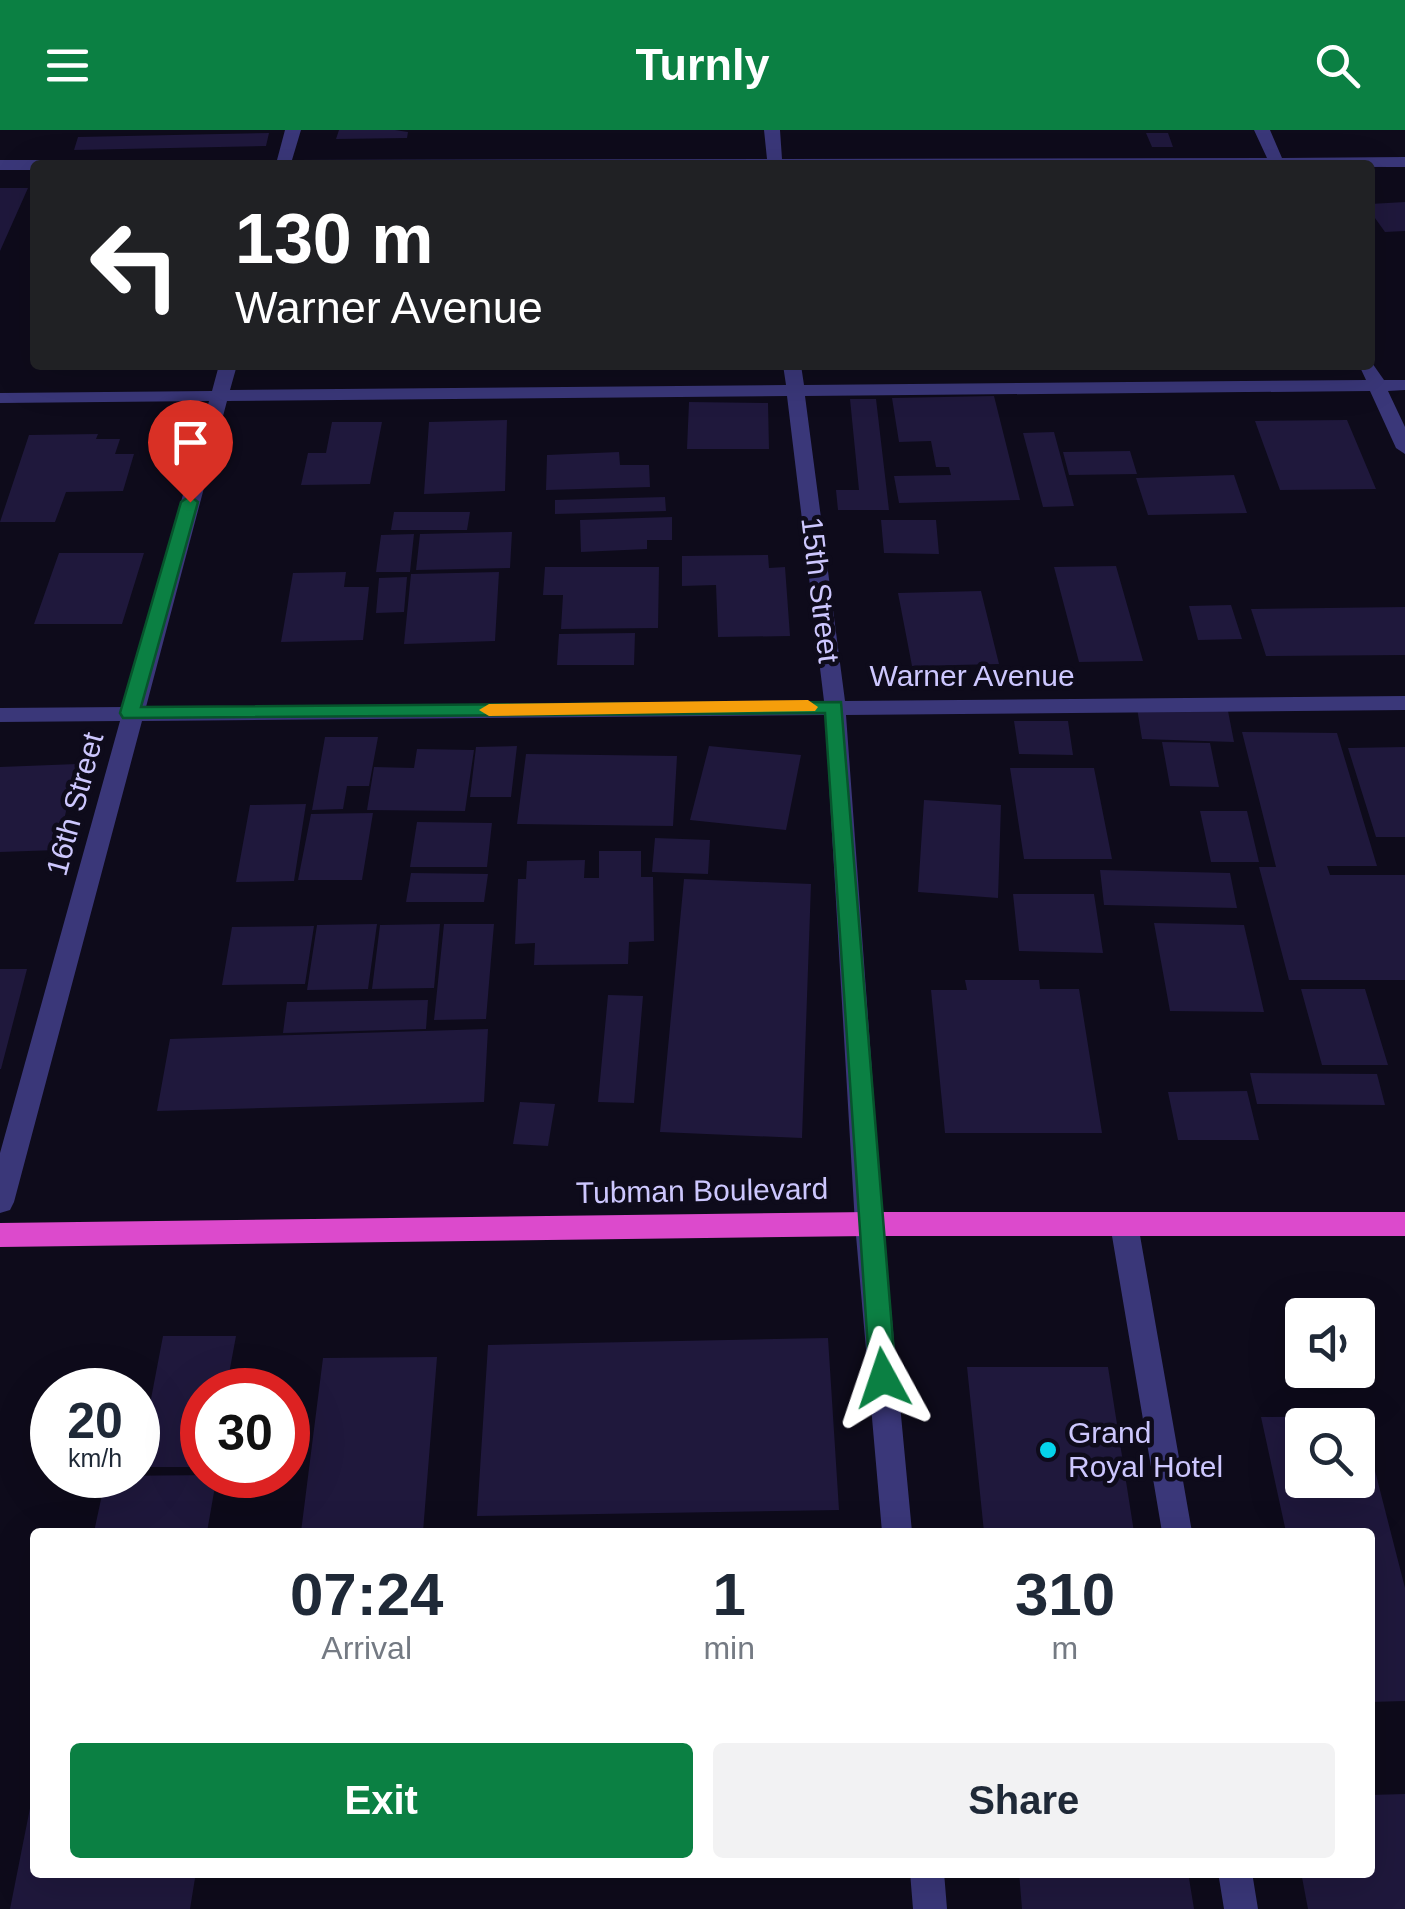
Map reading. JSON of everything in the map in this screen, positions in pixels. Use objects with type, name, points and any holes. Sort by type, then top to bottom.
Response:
[{"type":"highway","name":"Tubman Boulevard","points":[[0,1235],[869,1224],[1405,1224]]},
{"type":"street","points":[[284,160],[293,130]]},
{"type":"street","points":[[772,130],[775,160]]},
{"type":"street","points":[[1262,130],[1276,160]]},
{"type":"street","points":[[1375,162],[1405,162]]},
{"type":"street","points":[[0,165],[30,165]]},
{"type":"street","name":"16th Street","points":[[0,1202],[130,713],[227,370]]},
{"type":"street","name":"15th Street","points":[[792,370],[834,706],[869,1224],[897,1528]]},
{"type":"street","points":[[1370,370],[1405,448]]},
{"type":"street","points":[[0,398],[1405,385]]},
{"type":"street","name":"Warner Avenue","points":[[0,715],[1405,703]]},
{"type":"street","points":[[1124,1224],[1176,1528]]},
{"type":"street","points":[[927,1878],[930,1909]]},
{"type":"street","points":[[1236,1878],[1241,1909]]},
{"type":"building","points":[[339,130],[408,132],[407,138],[336,139]]},
{"type":"building","points":[[269,133],[266,146],[74,150],[78,137]]},
{"type":"building","points":[[1146,133],[1168,133],[1173,147],[1152,147]]},
{"type":"building","points":[[0,188],[28,188],[0,251]]},
{"type":"building","points":[[1405,202],[1405,231],[1385,232],[1375,218],[1375,204]]},
{"type":"building","points":[[994,396],[1020,500],[899,503],[894,476],[951,475],[949,467],[936,467],[931,441],[899,442],[892,398]]},
{"type":"building","points":[[850,399],[876,399],[889,510],[838,510],[836,490],[859,490]]},
{"type":"building","points":[[689,402],[768,403],[769,449],[687,449]]},
{"type":"building","points":[[507,420],[505,491],[424,494],[429,422]]},
{"type":"building","points":[[1347,420],[1376,489],[1280,490],[1255,421]]},
{"type":"building","points":[[332,422],[382,422],[370,484],[301,485],[308,453],[326,453]]},
{"type":"building","points":[[1054,432],[1074,506],[1043,507],[1023,433]]},
{"type":"building","points":[[98,434],[96,439],[120,439],[115,454],[134,454],[123,491],[66,492],[55,522],[0,522],[29,435]]},
{"type":"building","points":[[1130,451],[1137,474],[1069,475],[1063,452]]},
{"type":"building","points":[[619,452],[620,465],[649,465],[650,487],[546,490],[547,455]]},
{"type":"building","points":[[1234,475],[1247,513],[1148,515],[1136,478]]},
{"type":"building","points":[[665,497],[666,511],[555,514],[555,500]]},
{"type":"building","points":[[394,512],[470,512],[467,530],[391,530]]},
{"type":"building","points":[[672,517],[672,540],[647,540],[647,549],[581,552],[580,520]]},
{"type":"building","points":[[881,520],[936,520],[939,554],[884,553]]},
{"type":"building","points":[[512,532],[510,568],[416,570],[420,534]]},
{"type":"building","points":[[414,534],[410,572],[376,572],[381,535]]},
{"type":"building","points":[[59,553],[144,553],[122,624],[34,624]]},
{"type":"building","points":[[768,555],[769,568],[785,567],[790,636],[718,637],[716,585],[682,586],[682,556]]},
{"type":"building","points":[[1116,566],[1143,661],[1079,662],[1054,567]]},
{"type":"building","points":[[545,567],[659,567],[658,628],[561,629],[563,595],[543,595]]},
{"type":"building","points":[[346,572],[344,587],[369,587],[363,640],[281,642],[293,573]]},
{"type":"building","points":[[499,572],[495,641],[404,644],[411,574]]},
{"type":"building","points":[[407,577],[404,612],[376,613],[379,578]]},
{"type":"building","points":[[981,591],[999,664],[912,666],[898,593]]},
{"type":"building","points":[[1231,605],[1242,639],[1198,640],[1189,606]]},
{"type":"building","points":[[1405,607],[1405,655],[1266,656],[1251,609]]},
{"type":"building","points":[[635,633],[634,665],[557,665],[559,634]]},
{"type":"building","points":[[1137,708],[1228,711],[1234,742],[1142,739]]},
{"type":"building","points":[[1014,721],[1068,721],[1073,755],[1019,754]]},
{"type":"building","points":[[1242,732],[1337,733],[1377,866],[1327,866],[1330,875],[1405,875],[1405,980],[1289,980],[1259,867],[1276,867]]},
{"type":"building","points":[[325,737],[378,737],[369,786],[347,786],[343,809],[312,810]]},
{"type":"building","points":[[1162,742],[1210,743],[1219,787],[1170,786]]},
{"type":"building","points":[[517,746],[511,797],[470,797],[476,747]]},
{"type":"building","points":[[709,746],[801,755],[786,830],[690,820]]},
{"type":"building","points":[[1405,747],[1405,837],[1376,837],[1348,748]]},
{"type":"building","points":[[417,749],[474,750],[465,811],[367,810],[374,767],[414,768]]},
{"type":"building","points":[[526,754],[677,756],[673,826],[517,824]]},
{"type":"building","points":[[77,764],[57,850],[0,852],[0,767]]},
{"type":"building","points":[[1010,768],[1094,768],[1112,859],[1024,859]]},
{"type":"building","points":[[924,800],[1001,805],[998,898],[918,892]]},
{"type":"building","points":[[306,804],[294,881],[236,882],[250,805]]},
{"type":"building","points":[[1200,811],[1247,811],[1259,862],[1211,862]]},
{"type":"building","points":[[373,813],[362,880],[298,880],[311,814]]},
{"type":"building","points":[[417,822],[492,823],[487,867],[410,867]]},
{"type":"building","points":[[655,838],[710,840],[708,874],[652,872]]},
{"type":"building","points":[[599,851],[641,851],[641,877],[653,877],[654,941],[629,942],[628,964],[534,965],[535,943],[515,944],[518,879],[526,879],[527,861],[585,860],[584,878],[599,878]]},
{"type":"building","points":[[1100,870],[1230,873],[1237,908],[1104,905]]},
{"type":"building","points":[[411,873],[488,874],[484,902],[406,902]]},
{"type":"building","points":[[684,879],[811,884],[802,1138],[660,1132]]},
{"type":"building","points":[[1013,894],[1094,894],[1103,953],[1019,951]]},
{"type":"building","points":[[1154,923],[1244,925],[1264,1012],[1170,1011]]},
{"type":"building","points":[[377,924],[368,989],[307,990],[317,925]]},
{"type":"building","points":[[440,924],[434,988],[372,989],[380,925]]},
{"type":"building","points":[[444,924],[494,924],[486,1019],[434,1020]]},
{"type":"building","points":[[314,926],[305,984],[222,985],[232,927]]},
{"type":"building","points":[[0,969],[27,969],[1,1069],[0,1069]]},
{"type":"building","points":[[965,980],[1039,980],[1040,989],[1079,989],[1102,1133],[945,1133],[931,990],[967,990]]},
{"type":"building","points":[[1301,989],[1365,989],[1388,1065],[1322,1065]]},
{"type":"building","points":[[608,995],[643,996],[634,1103],[598,1102]]},
{"type":"building","points":[[428,1000],[426,1029],[283,1033],[287,1002]]},
{"type":"building","points":[[488,1029],[484,1102],[157,1111],[170,1039]]},
{"type":"building","points":[[1250,1073],[1377,1074],[1385,1105],[1257,1104]]},
{"type":"building","points":[[1247,1091],[1259,1140],[1178,1140],[1168,1092]]},
{"type":"building","points":[[520,1102],[555,1104],[548,1146],[513,1144]]},
{"type":"building","points":[[163,1336],[236,1336],[230,1368],[180,1368],[180,1467],[160,1467],[160,1368],[157,1368]]},
{"type":"building","points":[[828,1338],[839,1510],[477,1516],[488,1345]]},
{"type":"building","points":[[437,1357],[423,1528],[302,1528],[305,1498],[310,1498],[310,1461],[323,1358]]},
{"type":"building","name":"Grand Royal Hotel","points":[[967,1367],[1108,1367],[1133,1528],[984,1528]]},
{"type":"building","points":[[1261,1417],[1285,1417],[1285,1498],[1375,1498],[1375,1471],[1405,1588],[1405,1701],[1375,1702],[1375,1528],[1285,1528]]},
{"type":"building","points":[[180,1475],[180,1498],[213,1498],[208,1528],[95,1528],[101,1498],[160,1498],[160,1476]]},
{"type":"building","points":[[1405,1794],[1405,1909],[1308,1909],[1302,1878],[1375,1878],[1375,1795]]},
{"type":"building","points":[[30,1808],[30,1878],[195,1878],[190,1909],[10,1909]]},
{"type":"building","points":[[1019,1878],[1189,1878],[1194,1909],[1022,1909]]},
{"type":"slow traffic","points":[[489,710],[808,707]]},
{"type":"place","name":"Grand Royal Hotel","points":[[1048,1450]]},
{"type":"route","points":[[190,502],[130,713],[834,706],[883,1378]]}]
